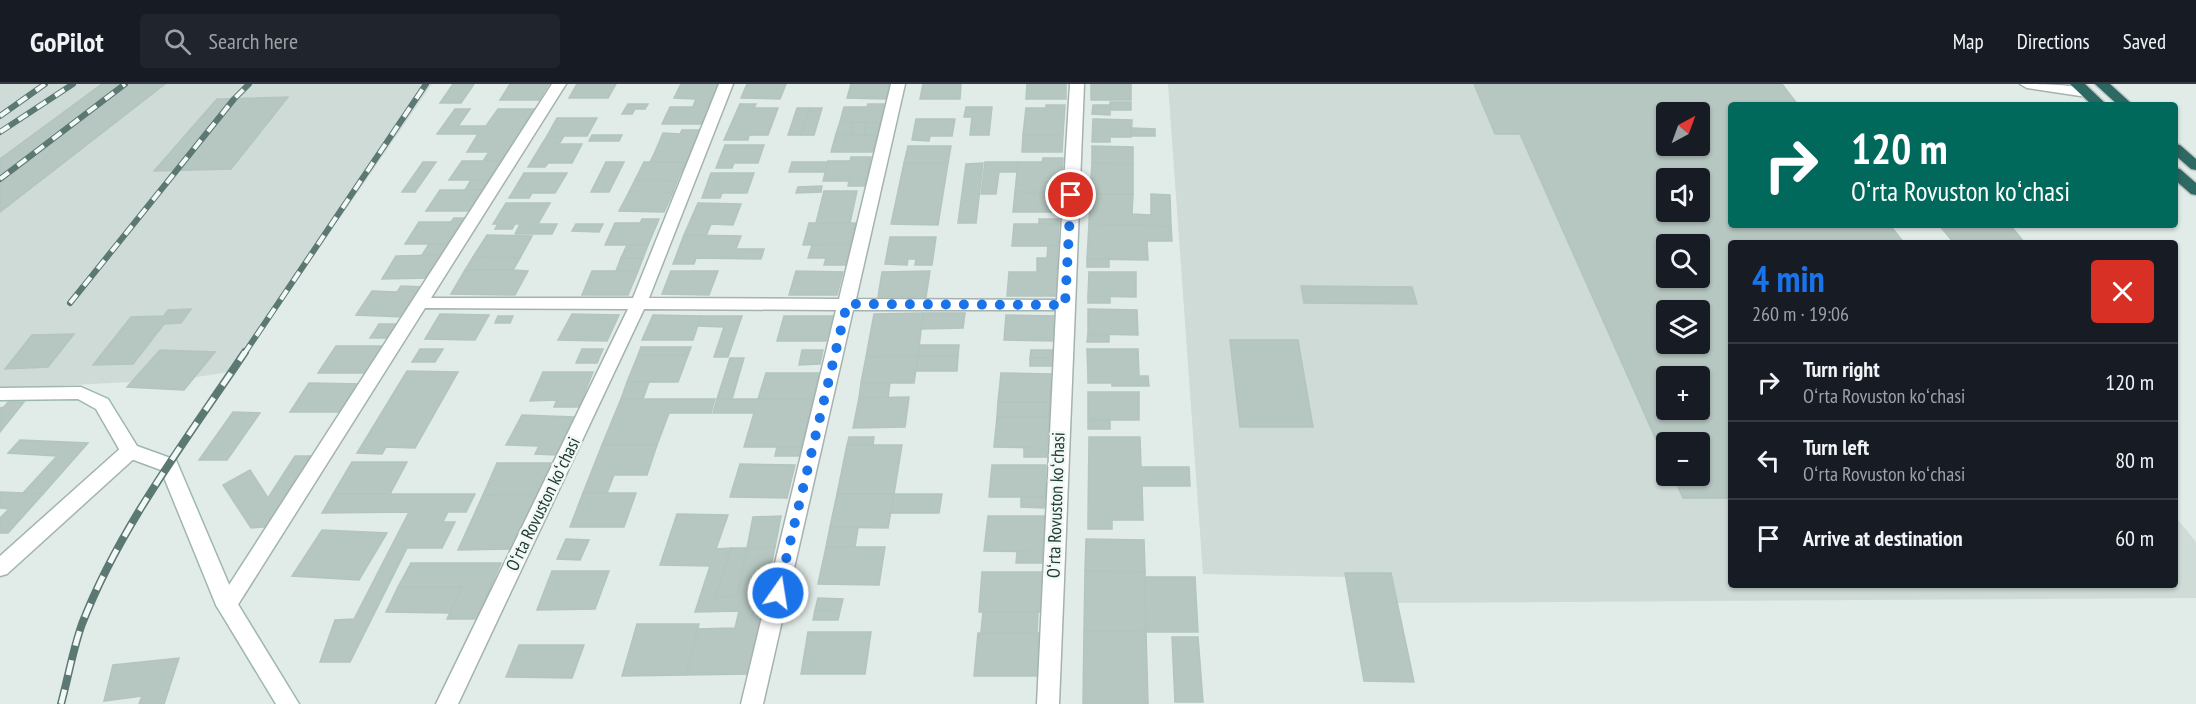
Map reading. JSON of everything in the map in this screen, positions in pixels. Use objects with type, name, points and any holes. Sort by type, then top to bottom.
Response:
[{"type":"highway","points":[[2102,84],[2123,102]]},
{"type":"highway","points":[[2082,88],[2097,102]]},
{"type":"highway","points":[[2178,151],[2196,166]]},
{"type":"highway","points":[[2178,174],[2196,176]]},
{"type":"highway","points":[[2178,175],[2196,191]]},
{"type":"street","points":[[227,604],[559,84]]},
{"type":"street","name":"Oʻrta Rovuston koʻchasi","points":[[447,704],[639,303],[726,84]]},
{"type":"street","points":[[752,704],[898,84]]},
{"type":"street","name":"Oʻrta Rovuston koʻchasi","points":[[1048,704],[1077,84]]},
{"type":"street","points":[[2027,84],[2082,88]]},
{"type":"street","points":[[421,303],[1065,305]]},
{"type":"street","points":[[0,394],[81,393],[102,404],[130,451],[169,465],[227,604],[288,704]]},
{"type":"street","points":[[0,568],[130,451]]},
{"type":"shaded area","points":[[0,84],[432,84],[235,371],[184,379],[0,389]]},
{"type":"shaded area","points":[[1168,84],[1782,84],[1796,102],[1728,102],[1728,228],[1892,228],[1902,240],[1728,240],[1728,588],[2178,588],[2178,520],[2196,542],[2196,598],[1397,603],[1391,573],[1345,573],[1345,577],[1203,574]]},
{"type":"building","points":[[102,84],[165,84],[0,212],[0,159]]},
{"type":"building","points":[[453,84],[474,84],[461,103],[440,103]]},
{"type":"building","points":[[510,84],[549,84],[539,100],[500,100]]},
{"type":"building","points":[[577,84],[616,84],[608,98],[569,98]]},
{"type":"building","points":[[681,84],[719,84],[711,104],[694,104],[696,99],[674,98]]},
{"type":"building","points":[[747,84],[786,84],[780,99],[741,98]]},
{"type":"building","points":[[851,84],[889,84],[886,99],[847,98]]},
{"type":"building","points":[[923,84],[961,84],[960,99],[920,99]]},
{"type":"building","points":[[1027,84],[1066,84],[1066,99],[1026,99]]},
{"type":"building","points":[[1091,84],[1131,84],[1131,100],[1091,100]]},
{"type":"building","points":[[1474,84],[1782,84],[1796,102],[1728,102],[1728,228],[1892,228],[1902,240],[1728,240],[1728,498],[1683,498],[1678,486],[1710,486],[1710,432],[1656,432],[1656,440],[1520,134],[1495,134]]},
{"type":"building","points":[[288,97],[231,169],[154,171],[217,99]]},
{"type":"building","points":[[1110,102],[1131,102],[1131,110],[1110,110]]},
{"type":"building","points":[[628,104],[648,104],[645,109],[635,109],[632,114],[622,114]]},
{"type":"building","points":[[694,104],[711,104],[702,124],[662,124],[670,107],[693,107]]},
{"type":"building","points":[[740,104],[756,104],[754,108],[778,108],[768,135],[749,135],[748,140],[724,140]]},
{"type":"building","points":[[868,104],[884,104],[880,122],[840,122],[844,107],[867,107]]},
{"type":"building","points":[[1046,105],[1065,105],[1063,135],[1023,135],[1026,108],[1046,108]]},
{"type":"building","points":[[1093,105],[1110,105],[1110,115],[1092,114]]},
{"type":"building","points":[[966,107],[992,107],[989,135],[970,135],[972,117],[964,117]]},
{"type":"building","points":[[797,108],[810,108],[801,135],[788,135]]},
{"type":"building","points":[[810,108],[822,108],[814,135],[801,135]]},
{"type":"building","points":[[455,109],[470,109],[458,126],[486,126],[498,109],[535,109],[503,161],[483,161],[489,152],[467,152],[478,134],[437,134]]},
{"type":"building","points":[[557,118],[597,118],[587,136],[547,136]]},
{"type":"building","points":[[916,119],[955,119],[952,136],[930,136],[929,141],[912,140]]},
{"type":"building","points":[[1093,119],[1132,120],[1131,137],[1110,137],[1110,142],[1092,142]]},
{"type":"building","points":[[840,122],[854,122],[850,135],[836,134]]},
{"type":"building","points":[[854,122],[867,122],[864,135],[850,135]]},
{"type":"building","points":[[867,122],[880,122],[877,135],[864,135]]},
{"type":"building","points":[[1131,128],[1155,129],[1155,136],[1131,136]]},
{"type":"building","points":[[682,130],[700,130],[690,152],[655,152],[663,133],[680,134]]},
{"type":"building","points":[[836,134],[877,135],[873,152],[831,152]]},
{"type":"building","points":[[592,135],[622,135],[619,141],[589,141]]},
{"type":"building","points":[[1023,135],[1063,135],[1062,152],[1022,152]]},
{"type":"building","points":[[547,136],[564,136],[559,144],[542,144]]},
{"type":"building","points":[[542,144],[582,144],[572,163],[548,163],[545,167],[528,167]]},
{"type":"building","points":[[725,145],[764,145],[758,163],[734,163],[732,168],[716,168]]},
{"type":"building","points":[[908,146],[951,146],[948,163],[904,163]]},
{"type":"building","points":[[1092,146],[1133,147],[1133,164],[1092,163]]},
{"type":"building","points":[[655,152],[690,152],[686,162],[650,162]]},
{"type":"building","points":[[851,157],[871,157],[865,186],[848,186],[849,181],[823,181],[828,161],[850,161]]},
{"type":"building","points":[[1043,158],[1063,158],[1061,193],[1015,192],[1018,162],[1042,162]]},
{"type":"building","points":[[462,161],[503,161],[491,180],[449,180]]},
{"type":"building","points":[[423,162],[436,162],[415,192],[402,192]]},
{"type":"building","points":[[606,162],[624,162],[609,192],[591,192]]},
{"type":"building","points":[[644,162],[686,162],[677,181],[635,180]]},
{"type":"building","points":[[792,162],[828,162],[825,172],[789,172]]},
{"type":"building","points":[[985,162],[1018,162],[1017,172],[999,172],[996,194],[981,194]]},
{"type":"building","points":[[904,163],[948,163],[938,225],[891,224]]},
{"type":"building","points":[[983,163],[976,223],[958,223],[966,164]]},
{"type":"building","points":[[1092,163],[1133,164],[1133,194],[1090,194]]},
{"type":"building","points":[[524,173],[567,173],[555,193],[532,193],[529,198],[509,198]]},
{"type":"building","points":[[711,173],[754,173],[747,193],[722,193],[720,198],[702,198]]},
{"type":"building","points":[[471,180],[491,180],[484,190],[465,190]]},
{"type":"building","points":[[635,180],[677,181],[673,192],[629,192]]},
{"type":"building","points":[[822,186],[821,192],[796,193],[798,187]]},
{"type":"building","points":[[440,190],[484,190],[471,211],[426,211]]},
{"type":"building","points":[[824,191],[857,191],[850,223],[816,223]]},
{"type":"building","points":[[629,192],[673,192],[664,212],[619,211]]},
{"type":"building","points":[[1015,192],[1061,193],[1060,212],[1013,212]]},
{"type":"building","points":[[1090,194],[1133,194],[1132,214],[1151,215],[1151,194],[1170,195],[1171,226],[1089,224]]},
{"type":"building","points":[[506,203],[550,203],[538,224],[515,224],[512,229],[495,229],[498,224],[493,224]]},
{"type":"building","points":[[698,203],[741,204],[733,225],[711,224],[706,236],[684,235]]},
{"type":"building","points":[[454,218],[466,218],[450,244],[405,244],[419,222],[451,222]]},
{"type":"building","points":[[642,219],[659,219],[648,245],[605,245],[615,223],[640,223]]},
{"type":"building","points":[[1039,219],[1059,219],[1059,224],[1039,224]]},
{"type":"building","points":[[809,223],[856,223],[851,244],[803,245]]},
{"type":"building","points":[[520,224],[557,224],[552,234],[515,234]]},
{"type":"building","points":[[576,224],[603,224],[599,232],[572,231]]},
{"type":"building","points":[[1014,224],[1059,224],[1058,246],[1012,246]]},
{"type":"building","points":[[1089,224],[1171,226],[1172,241],[1147,241],[1148,260],[1087,259]]},
{"type":"building","points":[[1942,228],[2012,228],[2022,240],[1952,240]]},
{"type":"building","points":[[487,235],[532,236],[520,258],[473,257]]},
{"type":"building","points":[[684,235],[741,236],[736,249],[764,249],[761,259],[696,258],[694,264],[673,264]]},
{"type":"building","points":[[890,237],[936,237],[932,265],[915,265],[916,259],[908,259],[907,265],[885,264]]},
{"type":"building","points":[[429,244],[450,244],[444,255],[422,255]]},
{"type":"building","points":[[851,244],[847,265],[824,265],[826,258],[808,258],[812,245]]},
{"type":"building","points":[[627,245],[648,245],[643,258],[621,258]]},
{"type":"building","points":[[1048,245],[1058,246],[1057,272],[1037,272],[1037,258],[1047,258]]},
{"type":"building","points":[[444,255],[430,278],[382,279],[396,256]]},
{"type":"building","points":[[473,257],[520,258],[513,270],[465,270]]},
{"type":"building","points":[[621,258],[643,258],[638,271],[616,271]]},
{"type":"building","points":[[1087,259],[1109,259],[1109,267],[1087,267]]},
{"type":"building","points":[[465,270],[528,271],[515,295],[451,294]]},
{"type":"building","points":[[592,271],[638,271],[628,295],[582,295]]},
{"type":"building","points":[[671,271],[718,271],[709,295],[662,294]]},
{"type":"building","points":[[796,271],[843,272],[837,295],[789,295]]},
{"type":"building","points":[[930,271],[926,297],[878,297],[882,272]]},
{"type":"building","points":[[1009,272],[1057,272],[1057,296],[1007,296]]},
{"type":"building","points":[[1089,272],[1136,272],[1136,297],[1088,296]]},
{"type":"building","points":[[401,286],[424,287],[404,317],[356,315],[372,291],[397,292]]},
{"type":"building","points":[[1301,286],[1412,287],[1417,304],[1304,303]]},
{"type":"building","points":[[1088,296],[1110,296],[1110,303],[1088,303]]},
{"type":"building","points":[[191,309],[181,323],[164,324],[133,364],[93,365],[131,317],[164,316],[168,310]]},
{"type":"building","points":[[1088,309],[1137,310],[1138,335],[1088,334]]},
{"type":"building","points":[[923,313],[965,313],[963,328],[921,329]]},
{"type":"building","points":[[923,313],[918,356],[866,357],[874,314]]},
{"type":"building","points":[[440,314],[489,315],[475,340],[425,339]]},
{"type":"building","points":[[572,314],[619,315],[607,341],[558,340]]},
{"type":"building","points":[[653,315],[701,316],[693,340],[642,340]]},
{"type":"building","points":[[1006,315],[1056,316],[1054,341],[1004,340]]},
{"type":"building","points":[[498,316],[513,316],[510,323],[495,323]]},
{"type":"building","points":[[701,316],[742,316],[728,357],[714,357],[724,327],[698,326]]},
{"type":"building","points":[[784,316],[833,316],[826,341],[777,341]]},
{"type":"building","points":[[379,324],[399,324],[390,338],[370,338]]},
{"type":"building","points":[[74,334],[48,367],[5,369],[32,335]]},
{"type":"building","points":[[1088,334],[1109,335],[1109,342],[1087,342]]},
{"type":"building","points":[[1230,340],[1298,340],[1313,427],[1240,427]]},
{"type":"building","points":[[919,345],[959,345],[958,356],[918,356]]},
{"type":"building","points":[[336,346],[386,346],[369,373],[318,373]]},
{"type":"building","points":[[641,347],[691,347],[688,355],[638,355]]},
{"type":"building","points":[[420,349],[443,349],[435,362],[412,362]]},
{"type":"building","points":[[582,349],[603,349],[597,363],[576,363]]},
{"type":"building","points":[[1087,349],[1138,349],[1139,376],[1088,376]]},
{"type":"building","points":[[160,350],[215,352],[184,390],[127,387]]},
{"type":"building","points":[[802,350],[823,350],[820,364],[799,365]]},
{"type":"building","points":[[1031,350],[1053,350],[1052,358],[1030,358]]},
{"type":"building","points":[[638,355],[688,355],[678,382],[627,382]]},
{"type":"building","points":[[918,356],[958,356],[957,371],[916,371]]},
{"type":"building","points":[[918,356],[914,383],[861,383],[866,357]]},
{"type":"building","points":[[730,358],[744,358],[732,399],[717,399]]},
{"type":"building","points":[[1030,358],[1052,358],[1052,366],[1030,366]]},
{"type":"building","points":[[407,371],[458,372],[415,448],[386,447],[382,454],[357,453]]},
{"type":"building","points":[[543,372],[593,372],[579,407],[554,407],[557,400],[530,401]]},
{"type":"building","points":[[766,373],[819,373],[813,399],[758,399]]},
{"type":"building","points":[[1001,373],[1051,374],[1050,402],[998,402]]},
{"type":"building","points":[[1088,376],[1110,376],[1110,383],[1088,383]]},
{"type":"building","points":[[1111,376],[1148,376],[1149,386],[1112,386]]},
{"type":"building","points":[[627,382],[649,382],[643,399],[621,399]]},
{"type":"building","points":[[309,383],[363,384],[345,412],[290,412]]},
{"type":"building","points":[[861,383],[890,383],[888,398],[859,398]]},
{"type":"building","points":[[1088,392],[1139,392],[1139,420],[1088,420]]},
{"type":"building","points":[[909,397],[905,427],[853,428],[859,398]]},
{"type":"building","points":[[621,399],[715,399],[711,413],[669,413],[657,445],[602,445]]},
{"type":"building","points":[[717,399],[813,399],[802,447],[744,447],[754,413],[713,413]]},
{"type":"building","points":[[8,402],[24,402],[0,432],[0,408]]},
{"type":"building","points":[[998,402],[1050,402],[1049,417],[997,417]]},
{"type":"building","points":[[233,412],[260,413],[227,460],[199,460]]},
{"type":"building","points":[[522,415],[574,417],[556,455],[535,454],[539,446],[506,445]]},
{"type":"building","points":[[997,417],[1049,417],[1047,448],[994,447]]},
{"type":"building","points":[[1088,420],[1110,420],[1110,429],[1088,429]]},
{"type":"building","points":[[849,437],[874,437],[873,445],[847,445]]},
{"type":"building","points":[[1089,437],[1140,437],[1141,467],[1189,467],[1190,486],[1142,486],[1143,520],[1088,520]]},
{"type":"building","points":[[20,440],[88,443],[43,494],[23,493],[57,456],[8,453]]},
{"type":"building","points":[[602,445],[657,445],[647,475],[614,475],[607,493],[583,493]]},
{"type":"building","points":[[847,445],[902,445],[894,494],[837,494]]},
{"type":"building","points":[[777,447],[802,447],[800,456],[775,456]]},
{"type":"building","points":[[1024,448],[1047,448],[1047,457],[1024,457]]},
{"type":"building","points":[[295,456],[319,456],[276,526],[251,528],[223,485],[250,470],[268,498]]},
{"type":"building","points":[[352,462],[407,462],[390,494],[333,494]]},
{"type":"building","points":[[497,463],[551,463],[539,494],[483,495]]},
{"type":"building","points":[[740,464],[795,465],[787,498],[730,497]]},
{"type":"building","points":[[992,465],[1046,465],[1045,497],[989,497]]},
{"type":"building","points":[[0,492],[43,494],[8,533],[0,533],[0,518],[9,509],[0,508]]},
{"type":"building","points":[[583,493],[636,493],[624,527],[570,527]]},
{"type":"building","points":[[333,494],[475,494],[466,512],[448,512],[443,522],[455,522],[442,548],[407,548],[350,662],[320,662],[335,620],[354,619],[409,512],[322,513]]},
{"type":"building","points":[[539,494],[516,549],[458,550],[483,495]]},
{"type":"building","points":[[837,494],[894,494],[888,528],[830,527]]},
{"type":"building","points":[[894,494],[942,494],[939,513],[891,513]]},
{"type":"building","points":[[1021,497],[1045,497],[1044,508],[1021,507]]},
{"type":"building","points":[[677,514],[728,515],[716,549],[731,548],[715,597],[737,596],[747,548],[775,547],[748,674],[686,675],[697,629],[735,628],[739,611],[695,612],[710,566],[660,565]]},
{"type":"building","points":[[781,516],[775,547],[747,548],[753,517]]},
{"type":"building","points":[[988,516],[1046,516],[1044,552],[984,551]]},
{"type":"building","points":[[1088,520],[1112,520],[1112,529],[1088,529]]},
{"type":"building","points":[[830,527],[858,528],[855,547],[826,547]]},
{"type":"building","points":[[322,530],[387,533],[359,580],[292,576]]},
{"type":"building","points":[[566,539],[589,540],[580,560],[557,559]]},
{"type":"building","points":[[1086,539],[1144,540],[1145,572],[1085,571]]},
{"type":"building","points":[[826,547],[885,547],[879,585],[818,584]]},
{"type":"building","points":[[731,548],[747,548],[737,596],[715,597]]},
{"type":"building","points":[[1017,552],[1044,552],[1043,563],[1016,563]]},
{"type":"building","points":[[411,563],[501,563],[477,619],[447,619],[462,587],[398,587]]},
{"type":"building","points":[[552,571],[609,571],[595,609],[537,610]]},
{"type":"building","points":[[1085,571],[1145,572],[1146,632],[1084,631]]},
{"type":"building","points":[[982,572],[1043,572],[1041,612],[979,612]]},
{"type":"building","points":[[1345,573],[1391,573],[1414,682],[1364,681]]},
{"type":"building","points":[[1145,577],[1195,577],[1198,632],[1146,632]]},
{"type":"building","points":[[398,587],[462,587],[450,613],[386,612]]},
{"type":"building","points":[[818,598],[843,599],[840,611],[815,610]]},
{"type":"building","points":[[815,610],[840,611],[838,620],[813,620]]},
{"type":"building","points":[[983,612],[1038,612],[1037,633],[981,632]]},
{"type":"building","points":[[637,624],[699,624],[686,675],[622,676]]},
{"type":"building","points":[[1084,631],[1146,632],[1148,704],[1083,704]]},
{"type":"building","points":[[808,632],[871,632],[865,674],[801,674]]},
{"type":"building","points":[[978,633],[1040,633],[1038,676],[974,676]]},
{"type":"building","points":[[1172,637],[1198,637],[1203,702],[1175,702]]},
{"type":"building","points":[[519,645],[584,645],[572,678],[506,677]]},
{"type":"building","points":[[179,658],[164,704],[139,704],[142,696],[104,701],[113,665]]},
{"type":"railway","points":[[0,116],[45,84]]},
{"type":"railway","points":[[0,132],[73,84]]},
{"type":"railway","points":[[0,179],[125,84]]},
{"type":"railway","points":[[70,303],[234,99],[249,84]]},
{"type":"railway","points":[[244,354],[426,84]]},
{"type":"railway","points":[[61,704],[82,624],[115,552],[178,450],[245,352]]},
{"type":"route","points":[[778,593],[847,304],[1065,305],[1071,195]]}]
